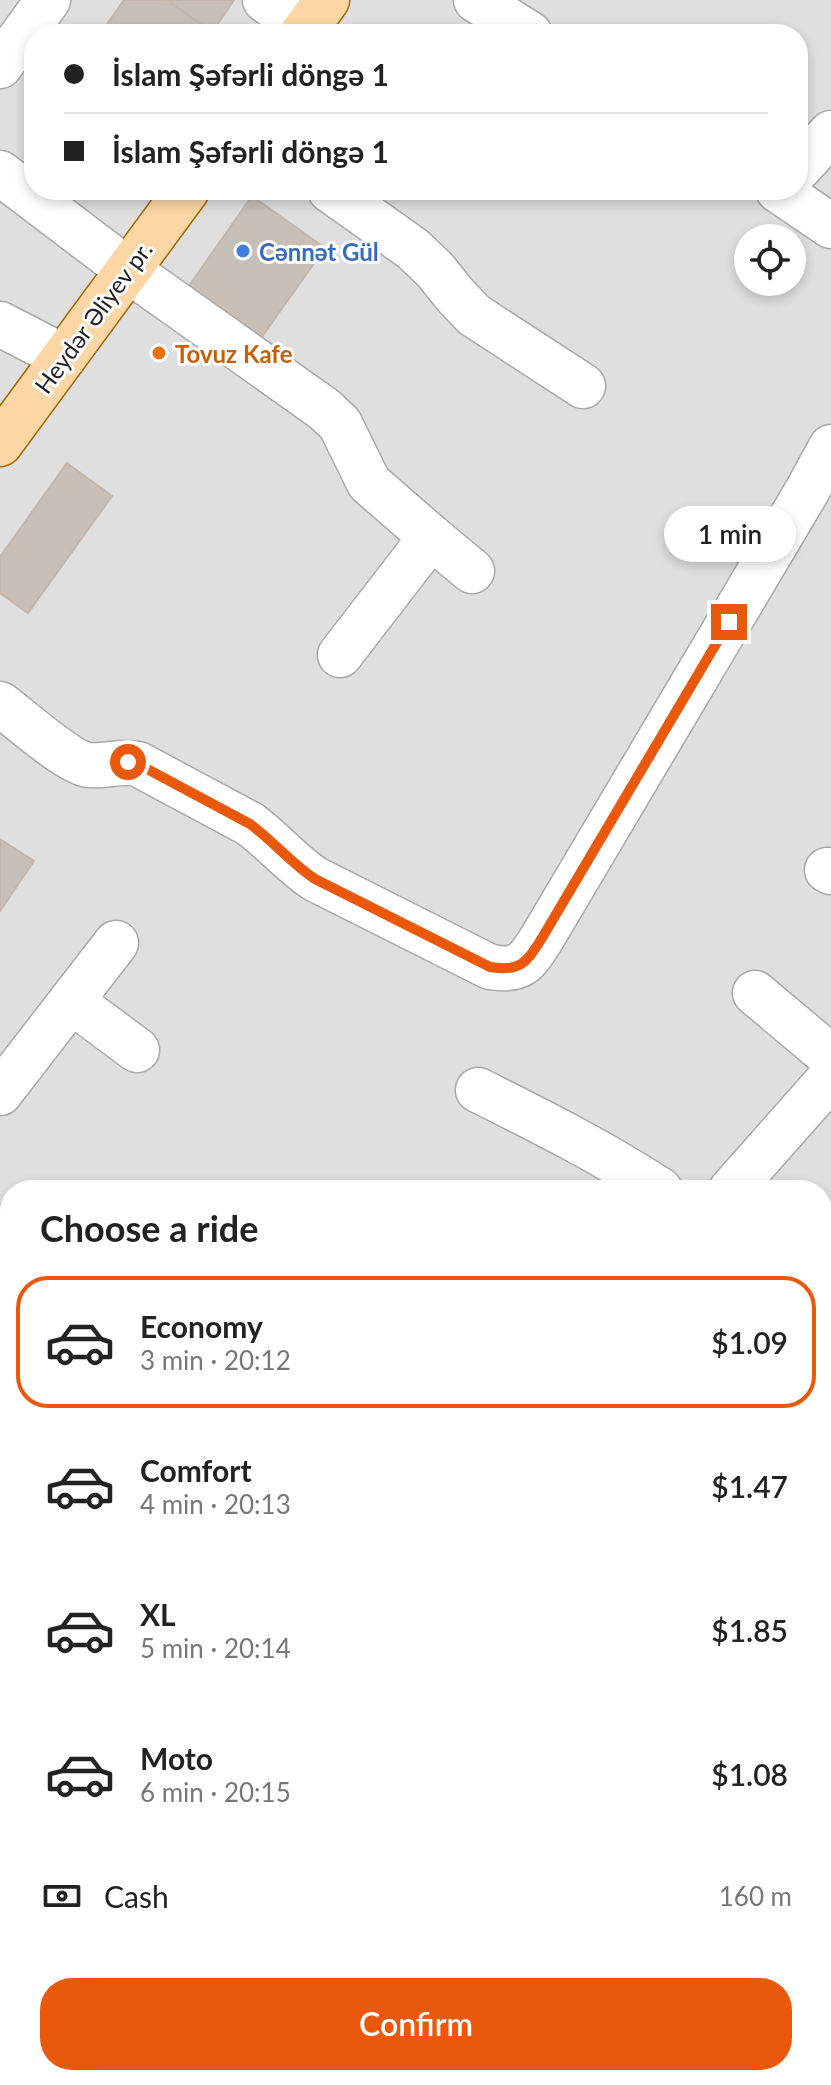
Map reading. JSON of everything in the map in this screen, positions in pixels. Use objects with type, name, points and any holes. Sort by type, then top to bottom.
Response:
[{"type":"main road","name":"Heydər Əliyev pr.","points":[[0,444],[180,200]]},
{"type":"street","points":[[31,24],[48,0]]},
{"type":"street","points":[[265,0],[312,21]]},
{"type":"street","points":[[476,0],[514,24]]},
{"type":"street","points":[[0,66],[24,33]]},
{"type":"street","points":[[808,158],[831,133]]},
{"type":"street","points":[[0,173],[24,191]]},
{"type":"street","points":[[36,200],[128,270],[324,409],[340,424],[369,483],[472,571]]},
{"type":"street","points":[[344,200],[413,249],[474,315],[583,386]]},
{"type":"street","points":[[793,200],[831,226]]},
{"type":"street","points":[[0,324],[64,357]]},
{"type":"street","points":[[0,704],[76,762],[138,764],[250,824],[295,866],[315,879],[490,967],[519,967],[529,959],[542,938],[831,447]]},
{"type":"street","points":[[340,655],[431,537]]},
{"type":"street","points":[[0,1093],[116,943]]},
{"type":"street","points":[[755,993],[831,1057]]},
{"type":"street","points":[[71,1001],[137,1050]]},
{"type":"street","points":[[478,1090],[568,1135],[644,1180]]},
{"type":"street","points":[[741,1180],[825,1095]]},
{"type":"shaded area","points":[[0,0],[831,0],[831,1180],[0,1180]]},
{"type":"building","points":[[124,0],[167,0],[201,24],[107,24]]},
{"type":"building","points":[[167,0],[234,0],[218,24],[201,24]]},
{"type":"building","points":[[249,200],[258,200],[325,248],[256,345],[184,293]]},
{"type":"building","points":[[67,463],[112,496],[28,613],[0,593],[0,557]]},
{"type":"building","points":[[0,839],[34,861],[0,911]]},
{"type":"place","name":"Cənnət Gül","points":[[243,251]]},
{"type":"place","name":"Tovuz Kafe","points":[[159,353]]},
{"type":"route","points":[[128,762],[138,764],[250,824],[295,866],[315,879],[490,967],[519,967],[529,959],[542,938],[729,622]]}]
